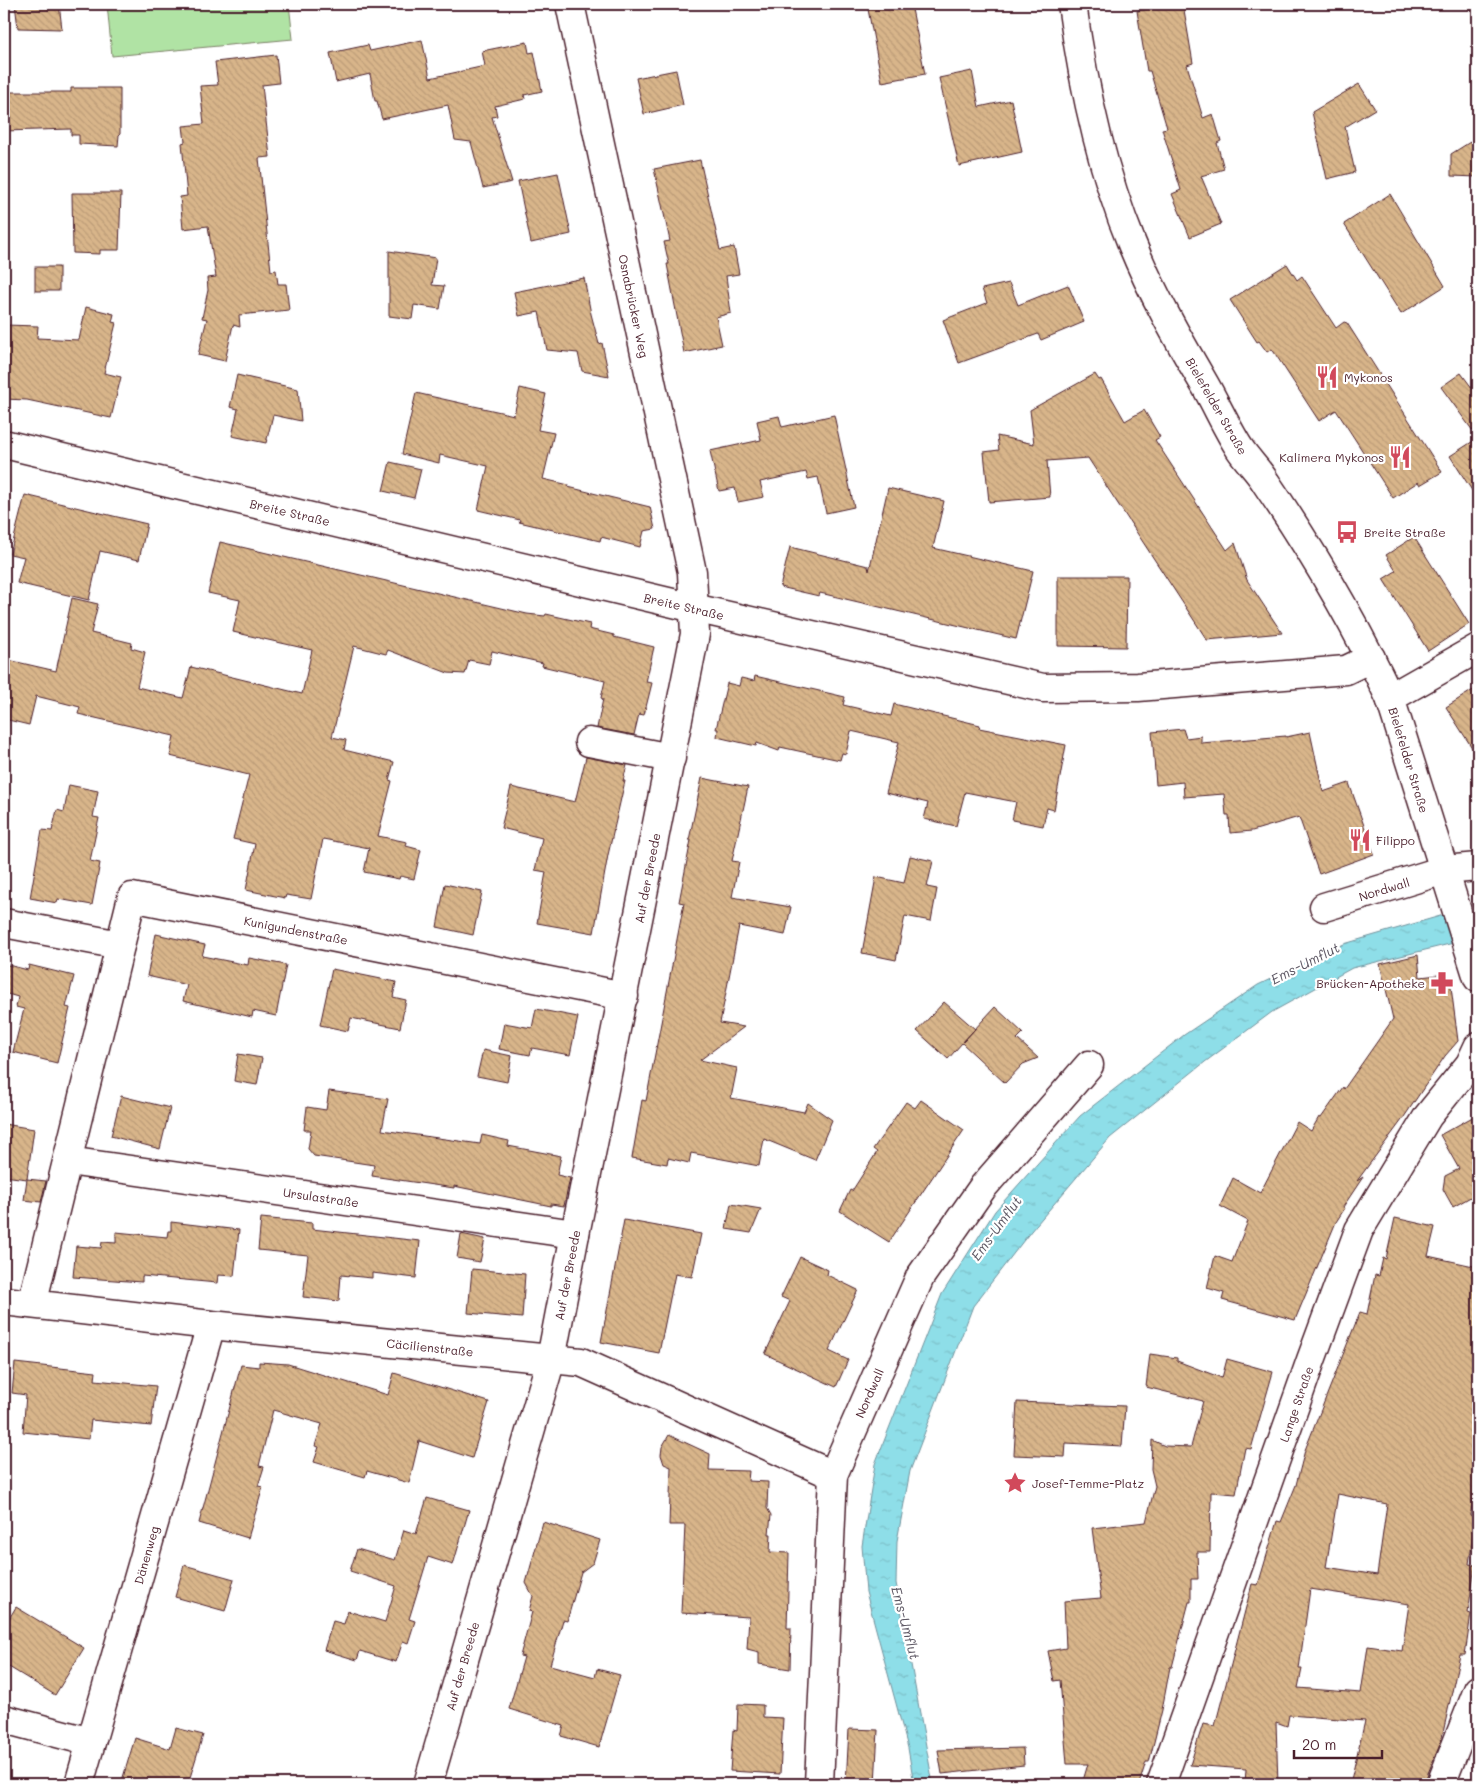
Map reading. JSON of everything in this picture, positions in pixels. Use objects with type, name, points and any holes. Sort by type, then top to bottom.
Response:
[{"type":"street","name":"Osnabrücker Weg","points":[[570,4],[692,572],[694,608]]},
{"type":"street","name":"Bielefelder Straße","points":[[1072,4],[1080,63],[1111,191],[1132,245],[1171,326],[1240,449],[1265,482],[1345,607],[1390,698],[1478,978]]},
{"type":"street","name":"Breite Straße","points":[[4,444],[694,608],[1043,688],[1138,687],[1346,670],[1371,658]]},
{"type":"street","name":"Auf der Breede","points":[[428,1784],[551,1359],[695,634],[694,608]]},
{"type":"street","points":[[1390,698],[1478,648]]},
{"type":"street","points":[[589,742],[671,758]]},
{"type":"street","name":"Nordwall","points":[[1324,907],[1447,880],[1478,867]]},
{"type":"street","name":"Kunigundenstraße","points":[[120,945],[132,897],[624,996]]},
{"type":"street","points":[[4,923],[120,945],[32,1304]]},
{"type":"street","name":"Lange Straße","points":[[1160,1784],[1311,1360],[1360,1230],[1428,1116],[1470,1064],[1478,1047]]},
{"type":"street","name":"Nordwall","points":[[819,1784],[833,1475],[920,1277],[983,1187],[1089,1064]]},
{"type":"street","name":"Ursulastraße","points":[[68,1161],[575,1234]]},
{"type":"street","name":"Cäcilienstraße","points":[[4,1302],[581,1362],[833,1475]]},
{"type":"street","name":"Dänenweg","points":[[79,1784],[211,1325]]},
{"type":"street","points":[[1441,1784],[1478,1690]]},
{"type":"street","points":[[4,1719],[91,1742]]},
{"type":"green space","points":[[107,4],[289,4],[293,39],[112,56]]},
{"type":"water","name":"Ems-Umflut","points":[[1478,905],[1478,937],[1352,968],[1272,1012],[1205,1062],[1110,1138],[1031,1231],[973,1306],[910,1471],[897,1541],[896,1583],[933,1784],[914,1784],[908,1748],[866,1592],[862,1546],[875,1464],[942,1294],[995,1211],[1080,1116],[1184,1035],[1258,985],[1344,944]]},
{"type":"building","points":[[15,4],[59,4],[62,29],[18,28]]},
{"type":"building","points":[[867,4],[911,4],[925,74],[882,82]]},
{"type":"building","points":[[1183,4],[1193,63],[1187,65],[1203,118],[1213,114],[1221,141],[1217,143],[1224,169],[1201,176],[1221,224],[1190,237],[1172,194],[1181,190],[1162,129],[1167,128],[1150,71],[1147,71],[1137,11]]},
{"type":"building","points":[[422,40],[430,78],[485,66],[482,51],[527,42],[529,53],[534,52],[542,91],[524,95],[525,99],[495,106],[497,116],[492,117],[512,182],[483,188],[471,142],[455,140],[448,105],[382,119],[377,101],[375,101],[370,74],[336,82],[330,53],[368,45],[370,51]]},
{"type":"building","points":[[276,55],[279,83],[262,85],[270,157],[259,158],[271,271],[276,270],[278,284],[286,284],[289,310],[239,315],[240,327],[233,325],[225,361],[198,355],[207,319],[202,318],[208,290],[207,278],[216,277],[208,226],[183,229],[180,197],[187,196],[182,143],[185,142],[183,126],[204,124],[200,86],[218,85],[215,62]]},
{"type":"building","points":[[676,70],[683,105],[644,114],[636,78]]},
{"type":"building","points":[[972,71],[979,107],[1011,100],[1022,152],[959,166],[939,78]]},
{"type":"building","points":[[1359,84],[1375,109],[1345,127],[1355,172],[1327,179],[1312,112]]},
{"type":"building","points":[[71,88],[120,88],[120,134],[118,146],[79,144],[79,135],[71,135],[71,129],[4,131],[4,92],[71,92]]},
{"type":"building","points":[[1478,137],[1478,177],[1451,176],[1451,154]]},
{"type":"building","points":[[700,160],[720,250],[734,247],[739,274],[726,276],[731,313],[716,317],[722,345],[684,353],[664,242],[670,241],[654,169]]},
{"type":"building","points":[[558,173],[571,234],[531,243],[518,181]]},
{"type":"building","points":[[72,193],[121,193],[119,250],[100,250],[100,254],[73,253]]},
{"type":"building","points":[[1390,194],[1445,286],[1401,314],[1344,224]]},
{"type":"building","points":[[389,251],[436,258],[432,285],[444,286],[440,309],[414,305],[412,319],[389,316]]},
{"type":"building","points":[[1287,264],[1297,280],[1302,276],[1336,328],[1344,322],[1347,323],[1442,472],[1420,485],[1418,482],[1393,498],[1336,410],[1319,421],[1272,349],[1267,352],[1259,341],[1257,342],[1230,300]]},
{"type":"building","points":[[35,267],[59,267],[59,291],[35,291]]},
{"type":"building","points":[[584,278],[591,314],[599,344],[602,343],[609,376],[582,371],[578,353],[547,350],[539,312],[519,316],[514,292]]},
{"type":"building","points":[[1009,283],[1018,305],[1068,285],[1084,322],[1041,340],[1038,334],[959,363],[943,320],[987,303],[982,289]]},
{"type":"building","points":[[86,307],[114,314],[112,322],[116,323],[104,373],[121,377],[111,418],[27,400],[4,399],[5,325],[38,326],[37,338],[79,340]]},
{"type":"building","points":[[1461,373],[1478,396],[1478,438],[1441,387]]},
{"type":"building","points":[[1095,374],[1099,380],[1101,379],[1125,421],[1144,410],[1160,437],[1155,440],[1227,550],[1235,543],[1247,580],[1282,633],[1207,640],[1088,458],[1047,461],[1050,497],[989,502],[984,452],[999,450],[997,436],[1034,444],[1030,410]]},
{"type":"building","points":[[237,375],[298,389],[301,421],[273,415],[266,443],[232,436],[238,409],[230,407]]},
{"type":"building","points":[[520,388],[546,394],[538,430],[554,433],[543,479],[650,507],[655,529],[644,531],[640,547],[601,537],[600,541],[519,522],[520,520],[478,510],[488,466],[440,455],[439,463],[402,454],[416,393],[514,415]]},
{"type":"building","points":[[834,415],[854,507],[826,513],[818,477],[808,479],[806,472],[760,482],[764,497],[738,502],[735,488],[719,491],[710,451],[761,440],[757,421],[779,416],[782,427]]},
{"type":"building","points":[[1478,438],[1478,500],[1450,456]]},
{"type":"building","points":[[390,462],[421,469],[414,498],[383,491]]},
{"type":"building","points":[[888,488],[944,501],[933,548],[1033,571],[1016,639],[820,593],[819,596],[780,587],[790,547],[868,566],[869,571]]},
{"type":"building","points":[[25,495],[147,524],[139,560],[100,551],[89,600],[17,583],[24,557],[10,554]]},
{"type":"building","points":[[1414,537],[1469,624],[1428,651],[1383,579],[1396,571],[1386,555]]},
{"type":"building","points":[[220,542],[527,614],[545,616],[546,614],[590,624],[589,629],[654,647],[646,682],[652,683],[644,715],[639,714],[634,735],[597,728],[605,681],[542,666],[543,663],[492,651],[489,664],[469,660],[465,674],[448,673],[388,650],[386,654],[354,646],[332,737],[346,740],[344,750],[394,762],[389,780],[392,781],[378,836],[407,842],[406,846],[421,850],[414,879],[400,876],[399,879],[364,872],[369,848],[323,839],[311,899],[286,895],[285,898],[246,890],[255,844],[233,839],[249,775],[170,756],[174,736],[78,714],[80,707],[36,696],[29,725],[4,719],[4,659],[56,671],[72,598],[98,604],[91,633],[132,643],[131,648],[145,652],[137,687],[183,698],[191,667],[302,694],[312,650],[233,632],[240,600],[208,593]]},
{"type":"building","points":[[1058,576],[1127,576],[1126,647],[1058,646]]},
{"type":"building","points":[[755,676],[845,697],[843,705],[891,716],[894,704],[980,725],[979,728],[1066,745],[1054,810],[1047,808],[1043,826],[1012,820],[1016,802],[965,792],[956,826],[924,819],[928,803],[886,793],[899,742],[851,731],[846,754],[842,753],[840,760],[780,747],[779,751],[757,743],[756,746],[717,737],[718,729],[716,729],[727,683],[739,686],[741,678],[754,681]]},
{"type":"building","points":[[1478,687],[1478,757],[1446,707]]},
{"type":"building","points":[[1183,729],[1186,738],[1201,736],[1201,743],[1286,737],[1310,732],[1323,792],[1349,783],[1374,854],[1319,874],[1299,817],[1252,831],[1230,833],[1229,815],[1226,815],[1224,794],[1184,797],[1183,782],[1156,785],[1152,732]]},
{"type":"building","points":[[586,757],[627,765],[594,933],[537,923],[546,872],[535,870],[542,838],[501,828],[511,787],[575,802]]},
{"type":"building","points":[[702,778],[748,787],[732,861],[739,862],[732,897],[791,907],[785,935],[739,926],[720,1023],[744,1027],[700,1060],[737,1068],[731,1098],[804,1112],[808,1103],[832,1120],[815,1160],[764,1139],[759,1166],[691,1153],[689,1163],[668,1158],[667,1164],[632,1158],[642,1100],[646,1101],[684,903],[679,902]]},
{"type":"building","points":[[69,785],[98,791],[93,817],[99,818],[90,861],[100,863],[92,905],[58,899],[57,903],[30,898],[42,830],[52,831],[57,810],[64,812]]},
{"type":"building","points":[[910,856],[933,861],[927,887],[937,889],[931,921],[905,916],[896,960],[862,953],[876,877],[904,883]]},
{"type":"building","points":[[445,884],[482,892],[473,935],[437,927]]},
{"type":"building","points":[[156,934],[205,945],[202,956],[248,965],[249,958],[286,965],[276,1016],[253,1011],[252,1017],[183,1001],[187,985],[147,976]]},
{"type":"building","points":[[1418,955],[1420,977],[1447,974],[1451,987],[1458,1041],[1445,1056],[1402,1120],[1357,1181],[1363,1177],[1343,1207],[1345,1208],[1336,1222],[1295,1320],[1222,1300],[1224,1293],[1207,1288],[1215,1256],[1232,1262],[1248,1221],[1220,1206],[1233,1178],[1260,1193],[1297,1122],[1311,1131],[1319,1117],[1321,1118],[1343,1087],[1344,1089],[1393,1019],[1380,964]]},
{"type":"building","points":[[4,964],[28,970],[29,965],[74,976],[66,1007],[70,1008],[57,1063],[13,1052],[24,1009],[16,1007],[18,997],[4,993]]},
{"type":"building","points":[[332,969],[396,982],[393,997],[406,1000],[400,1028],[351,1018],[348,1031],[320,1025]]},
{"type":"building","points":[[944,1002],[975,1029],[995,1007],[1023,1033],[1017,1039],[1038,1058],[1023,1064],[1005,1083],[962,1043],[948,1059],[917,1031]]},
{"type":"building","points":[[536,1009],[578,1017],[570,1055],[532,1048],[530,1055],[499,1049],[504,1023],[532,1028]]},
{"type":"building","points":[[483,1050],[512,1056],[507,1082],[477,1076]]},
{"type":"building","points":[[238,1054],[262,1058],[257,1085],[234,1081]]},
{"type":"building","points":[[329,1091],[388,1099],[382,1130],[480,1144],[482,1135],[509,1141],[508,1146],[561,1156],[557,1175],[570,1178],[564,1206],[551,1204],[551,1206],[454,1186],[454,1188],[372,1176],[374,1165],[314,1156],[308,1149],[311,1130],[304,1130],[307,1107],[326,1110]]},
{"type":"building","points":[[121,1096],[170,1108],[160,1149],[111,1136]]},
{"type":"building","points":[[921,1100],[964,1130],[889,1242],[840,1211],[850,1190],[852,1191],[877,1152],[873,1149],[906,1102],[915,1108]]},
{"type":"building","points":[[1478,1114],[1478,1204],[1474,1195],[1453,1207],[1443,1189],[1445,1176],[1459,1169],[1440,1135]]},
{"type":"building","points":[[4,1124],[34,1129],[27,1179],[4,1176]]},
{"type":"building","points":[[27,1179],[46,1181],[41,1202],[24,1200]]},
{"type":"building","points":[[731,1204],[761,1209],[751,1233],[726,1229]]},
{"type":"building","points":[[261,1218],[312,1223],[312,1229],[420,1241],[416,1278],[372,1273],[372,1278],[341,1275],[339,1301],[303,1297],[308,1255],[258,1250]]},
{"type":"building","points":[[1395,1218],[1435,1227],[1428,1256],[1478,1267],[1478,1481],[1470,1515],[1476,1516],[1469,1564],[1475,1565],[1468,1613],[1471,1614],[1465,1655],[1460,1655],[1441,1742],[1426,1778],[1426,1784],[1350,1784],[1365,1721],[1289,1715],[1287,1726],[1276,1722],[1278,1784],[1245,1784],[1246,1769],[1190,1765],[1203,1724],[1215,1726],[1252,1584],[1258,1585],[1277,1521],[1281,1522],[1296,1485],[1305,1450],[1360,1312],[1367,1314],[1375,1275],[1379,1276],[1383,1258],[1386,1259]],"holes":[[[1338,1494],[1387,1504],[1377,1575],[1326,1567]],[[1310,1589],[1409,1604],[1402,1651],[1368,1646],[1361,1693],[1298,1688],[1302,1669],[1299,1669]]]},
{"type":"building","points":[[624,1220],[701,1234],[692,1277],[675,1274],[659,1353],[601,1342]]},
{"type":"building","points":[[171,1222],[239,1230],[234,1276],[218,1275],[217,1283],[142,1276],[142,1282],[73,1277],[76,1246],[101,1248],[102,1242],[116,1243],[116,1232],[167,1237],[168,1231],[171,1231]]},
{"type":"building","points":[[461,1234],[485,1239],[480,1262],[457,1258]]},
{"type":"building","points":[[800,1257],[828,1270],[827,1275],[858,1290],[829,1351],[848,1360],[836,1387],[765,1354],[790,1301],[781,1297]]},
{"type":"building","points":[[472,1269],[525,1274],[522,1318],[468,1313]]},
{"type":"building","points":[[1150,1354],[1177,1358],[1177,1361],[1222,1378],[1227,1359],[1273,1372],[1251,1449],[1245,1448],[1236,1494],[1211,1492],[1210,1552],[1197,1552],[1198,1579],[1191,1579],[1191,1602],[1189,1602],[1172,1667],[1170,1667],[1149,1762],[1146,1762],[1139,1784],[1082,1784],[1088,1764],[1067,1764],[1060,1680],[1054,1681],[1048,1651],[1066,1648],[1064,1601],[1101,1598],[1092,1528],[1146,1522],[1155,1486],[1151,1469],[1152,1440],[1165,1446],[1191,1447],[1203,1401],[1146,1387]]},
{"type":"building","points":[[259,1362],[288,1364],[388,1395],[394,1373],[489,1402],[472,1458],[419,1441],[409,1483],[367,1471],[365,1477],[314,1462],[319,1447],[315,1446],[322,1424],[273,1410],[259,1466],[264,1467],[258,1486],[263,1487],[248,1538],[199,1523],[241,1365],[259,1367]]},
{"type":"building","points":[[15,1363],[96,1372],[95,1380],[156,1386],[151,1426],[91,1420],[89,1439],[23,1432],[26,1395],[12,1393]]},
{"type":"building","points":[[1017,1402],[1125,1406],[1122,1446],[1066,1443],[1065,1457],[1014,1455]]},
{"type":"building","points":[[669,1435],[710,1454],[709,1470],[749,1471],[748,1481],[768,1482],[767,1508],[771,1515],[770,1552],[789,1553],[787,1628],[791,1628],[790,1669],[759,1664],[759,1652],[747,1649],[749,1617],[681,1613],[685,1525],[669,1525],[671,1467],[664,1464],[661,1455],[662,1447]]},
{"type":"building","points":[[427,1498],[469,1510],[453,1565],[428,1557],[409,1619],[415,1621],[408,1643],[403,1641],[396,1662],[360,1651],[357,1660],[324,1650],[333,1621],[344,1624],[348,1611],[385,1622],[396,1586],[350,1571],[357,1549],[395,1560],[404,1530],[416,1534]]},
{"type":"building","points":[[543,1522],[600,1540],[593,1563],[581,1572],[567,1621],[563,1620],[550,1665],[595,1677],[597,1669],[620,1675],[599,1747],[561,1736],[564,1726],[509,1709],[524,1657],[520,1656],[532,1612],[529,1611],[533,1596],[526,1583]]},
{"type":"building","points":[[184,1565],[234,1579],[225,1611],[175,1597]]},
{"type":"building","points":[[16,1607],[84,1648],[55,1695],[4,1664],[4,1627]]},
{"type":"building","points":[[738,1704],[763,1705],[763,1717],[783,1718],[780,1774],[730,1771],[733,1730],[737,1731]]},
{"type":"building","points":[[176,1728],[203,1735],[188,1784],[121,1784],[135,1738],[170,1749]]},
{"type":"building","points":[[849,1729],[878,1730],[875,1784],[846,1784]]},
{"type":"building","points":[[1023,1748],[1024,1765],[942,1774],[938,1750]]},
{"type":"place","name":"Mykonos","points":[[1327,377]]},
{"type":"place","name":"Kalimera Mykonos","points":[[1400,457]]},
{"type":"place","name":"Breite Straße","points":[[1347,532]]},
{"type":"place","name":"Filippo","points":[[1360,840]]},
{"type":"place","name":"Brücken-Apotheke","points":[[1442,983]]},
{"type":"place","name":"Josef-Temme-Platz","points":[[1015,1483]]}]
